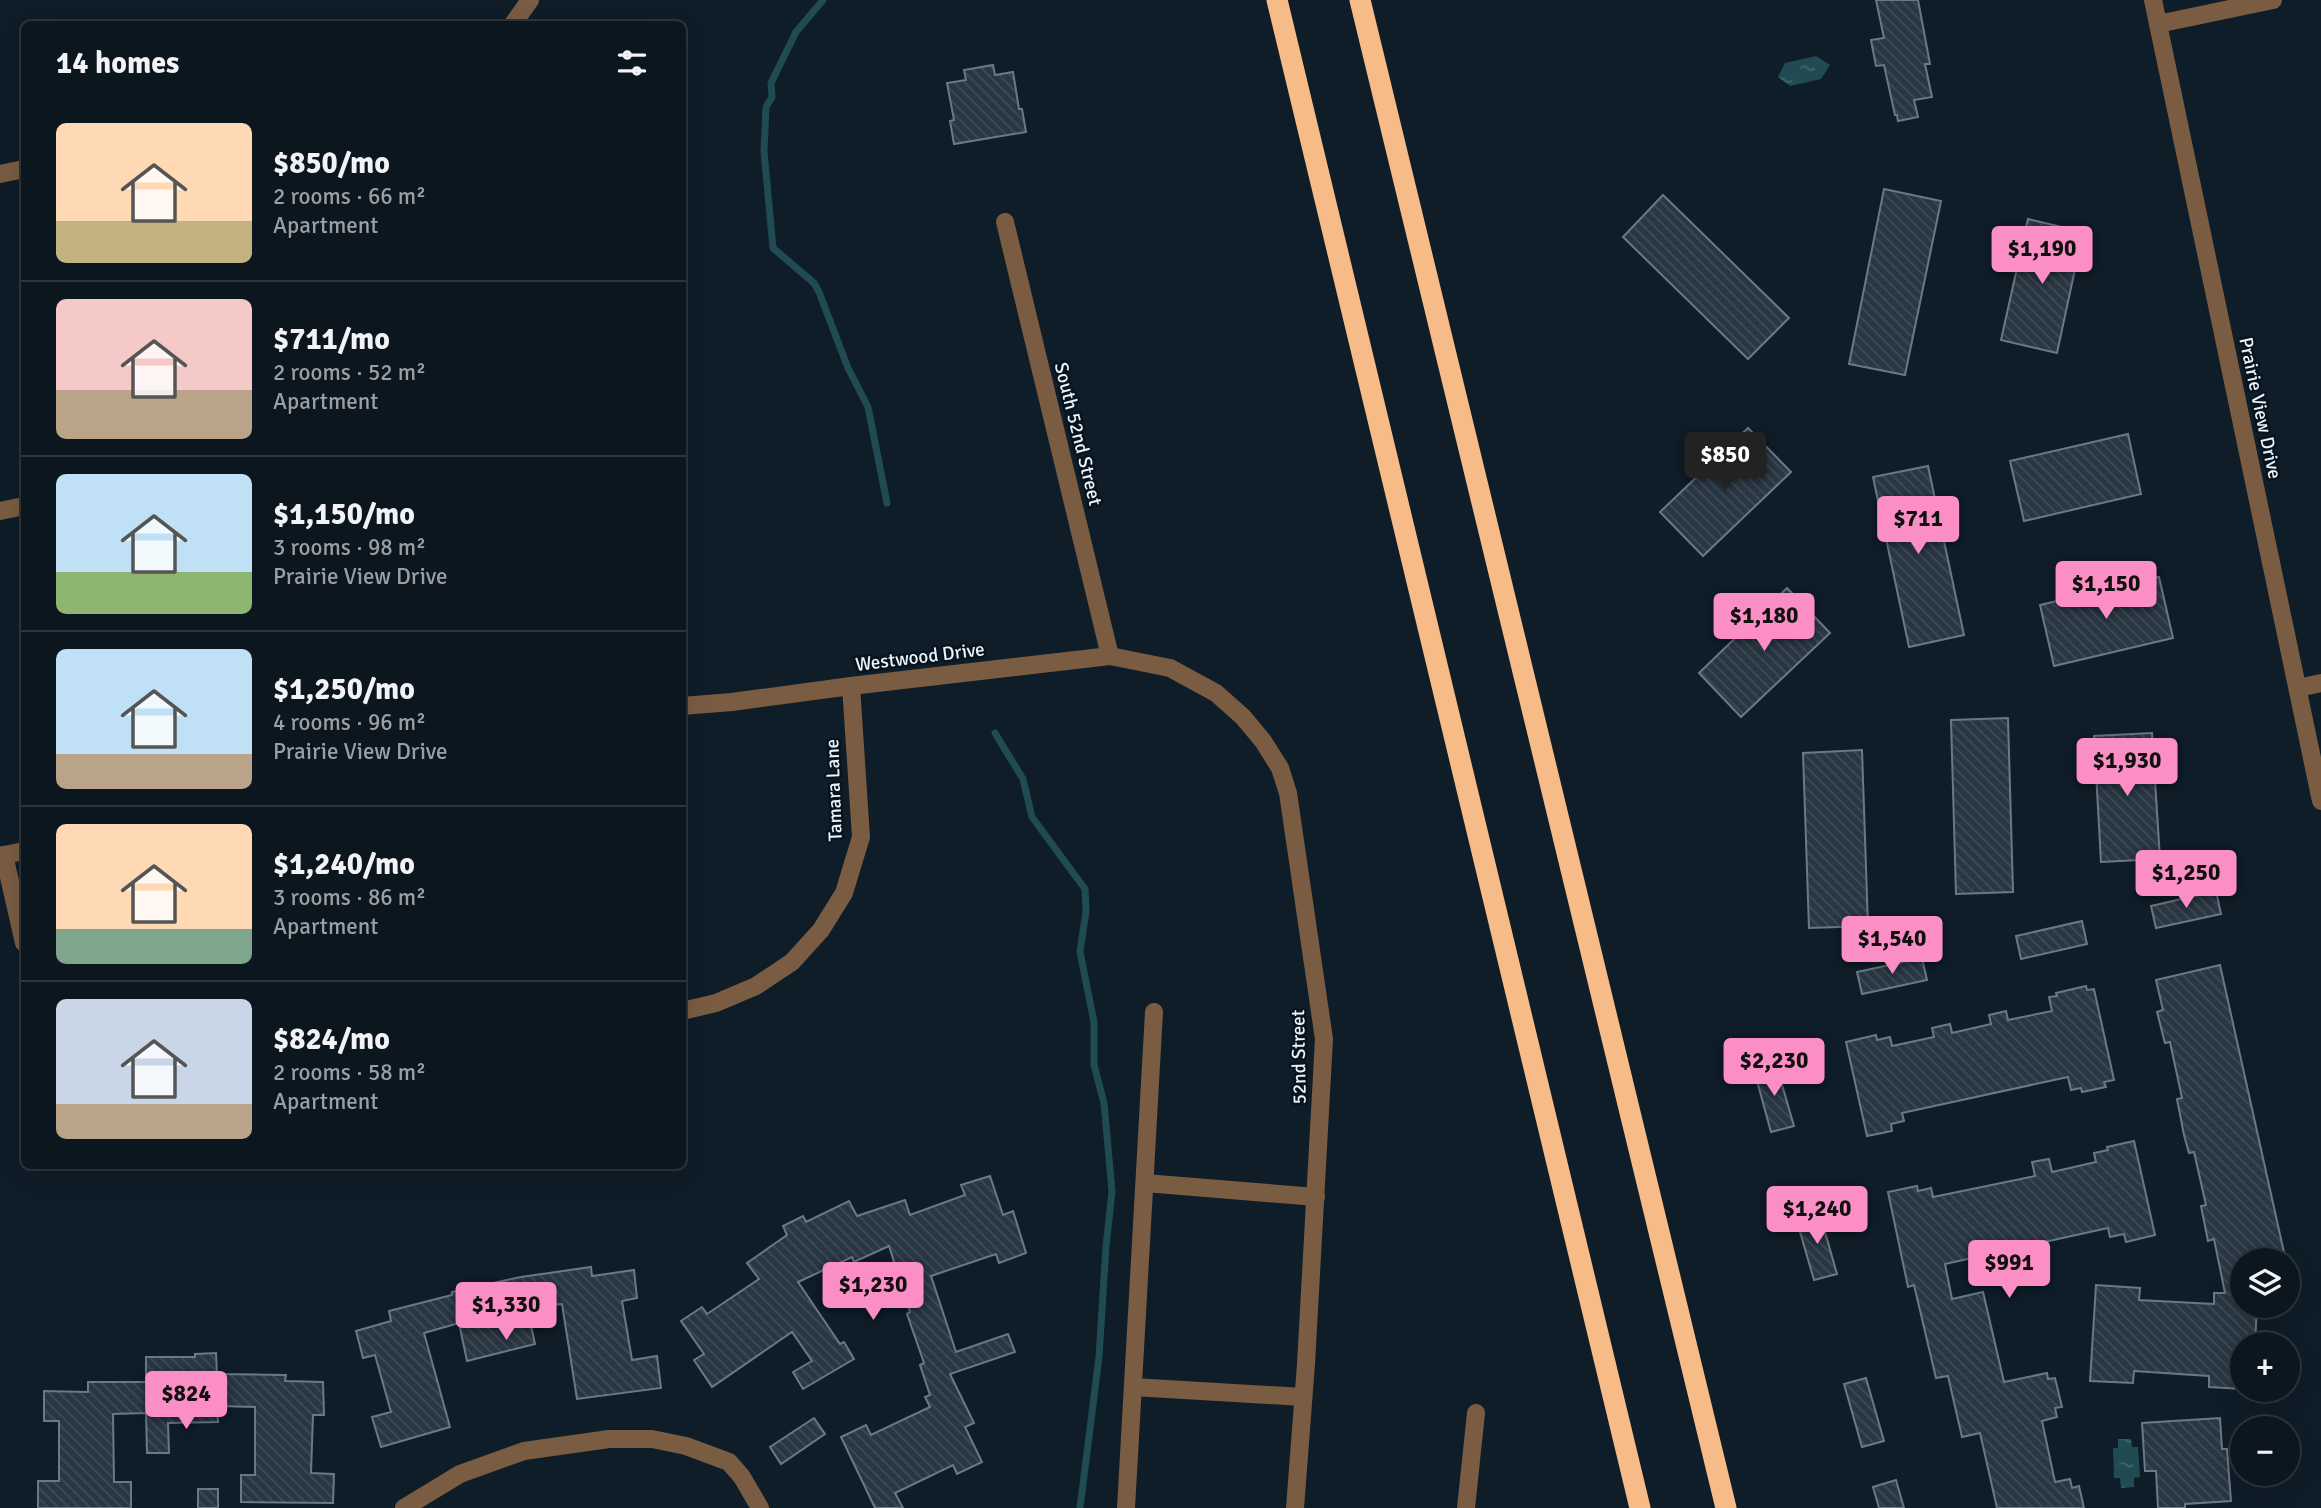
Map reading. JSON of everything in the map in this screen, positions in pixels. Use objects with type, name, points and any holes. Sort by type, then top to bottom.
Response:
[{"type":"highway","points":[[1278,0],[1640,1508]]},
{"type":"highway","points":[[1360,0],[1726,1508]]},
{"type":"street","points":[[515,21],[530,0]]},
{"type":"street","name":"Prairie View Drive","points":[[2153,0],[2321,801]]},
{"type":"street","points":[[2158,24],[2273,0]]},
{"type":"street","points":[[0,174],[21,170]]},
{"type":"street","name":"South 52nd Street","points":[[1005,222],[1110,656]]},
{"type":"street","points":[[0,511],[21,507]]},
{"type":"street","name":"Westwood Drive","points":[[686,706],[1110,656],[1161,667]]},
{"type":"street","name":"52nd Street","points":[[1161,667],[1170,668],[1216,693],[1243,717],[1280,768],[1288,793],[1324,1039],[1295,1508]]},
{"type":"street","points":[[2298,688],[2321,683]]},
{"type":"street","name":"Tamara Lane","points":[[686,1010],[716,1003],[756,986],[792,961],[821,930],[844,893],[861,837],[851,685]]},
{"type":"street","points":[[21,852],[2,856],[21,931]]},
{"type":"street","points":[[1126,1508],[1154,1012]]},
{"type":"street","points":[[1144,1183],[1316,1197]]},
{"type":"street","points":[[1133,1387],[1303,1397]]},
{"type":"street","points":[[1466,1508],[1476,1413]]},
{"type":"street","points":[[404,1508],[460,1474],[524,1451],[609,1439],[652,1439],[686,1446],[729,1462],[742,1477],[760,1508]]},
{"type":"water","points":[[1816,56],[1830,65],[1821,79],[1790,86],[1778,77],[1785,63]]},
{"type":"water","points":[[2118,1439],[2131,1439],[2132,1447],[2138,1447],[2140,1477],[2134,1478],[2134,1487],[2121,1488],[2120,1478],[2114,1478],[2113,1448],[2118,1448]]},
{"type":"building","points":[[1876,0],[1918,0],[1930,64],[1925,64],[1932,97],[1914,100],[1918,117],[1898,121],[1884,65],[1876,66],[1871,40],[1884,38]]},
{"type":"building","points":[[993,65],[995,75],[1013,72],[1026,132],[954,144],[950,121],[954,120],[947,83],[966,80],[964,70]]},
{"type":"building","points":[[1884,189],[1941,201],[1905,375],[1849,364]]},
{"type":"building","points":[[1663,195],[1789,318],[1748,359],[1623,237]]},
{"type":"building","points":[[2028,219],[2083,232],[2057,353],[2001,340]]},
{"type":"building","points":[[1748,428],[1791,472],[1703,556],[1660,512]]},
{"type":"building","points":[[2128,434],[2141,494],[2024,521],[2010,461]]},
{"type":"building","points":[[1928,466],[1964,635],[1909,647],[1873,477]]},
{"type":"building","points":[[2159,577],[2173,638],[2054,666],[2040,605]]},
{"type":"building","points":[[1787,588],[1830,633],[1741,717],[1699,673]]},
{"type":"building","points":[[2008,718],[2013,892],[1956,894],[1951,720]]},
{"type":"building","points":[[2152,733],[2160,859],[2101,862],[2094,736]]},
{"type":"building","points":[[1862,750],[1868,926],[1809,928],[1803,753]]},
{"type":"building","points":[[2216,891],[2221,914],[2156,928],[2151,906]]},
{"type":"building","points":[[2082,921],[2087,944],[2021,959],[2016,936]]},
{"type":"building","points":[[1922,958],[1927,980],[1862,994],[1857,972]]},
{"type":"building","points":[[2220,965],[2283,1248],[2230,1248],[2230,1318],[2256,1318],[2256,1332],[2230,1332],[2230,1388],[2209,1387],[2209,1376],[2134,1371],[2133,1383],[2090,1381],[2096,1285],[2140,1288],[2139,1300],[2214,1304],[2214,1293],[2225,1293],[2214,1239],[2208,1241],[2201,1206],[2206,1205],[2194,1152],[2189,1153],[2184,1135],[2177,1099],[2182,1098],[2170,1042],[2165,1043],[2157,1012],[2163,1010],[2156,980]]},
{"type":"building","points":[[2086,986],[2087,990],[2094,989],[2114,1080],[2104,1082],[2106,1087],[2082,1092],[2081,1088],[2071,1090],[2068,1077],[1902,1113],[1904,1121],[1891,1124],[1892,1131],[1867,1136],[1846,1042],[1876,1035],[1877,1040],[1890,1037],[1892,1046],[1934,1037],[1932,1028],[1950,1024],[1952,1033],[1991,1024],[1989,1015],[2006,1011],[2008,1020],[2052,1011],[2049,997]]},
{"type":"building","points":[[1776,1064],[1794,1126],[1771,1132],[1754,1070]]},
{"type":"building","points":[[2134,1141],[2155,1235],[2126,1242],[2124,1234],[2110,1237],[2108,1228],[1945,1264],[1952,1299],[1983,1292],[2004,1382],[2047,1373],[2048,1379],[2055,1378],[2062,1407],[2055,1408],[2057,1417],[2042,1421],[2055,1482],[2070,1479],[2072,1488],[2079,1486],[2084,1508],[1997,1508],[1980,1433],[1962,1437],[1948,1376],[1936,1378],[1914,1285],[1908,1287],[1888,1192],[1917,1186],[1918,1191],[1931,1188],[1933,1197],[2035,1176],[2032,1162],[2049,1159],[2052,1172],[2096,1162],[2094,1153]]},
{"type":"building","points":[[990,1176],[1003,1215],[1013,1211],[1026,1253],[999,1263],[996,1254],[931,1276],[956,1352],[1008,1334],[1015,1352],[950,1374],[974,1423],[965,1427],[982,1462],[957,1474],[953,1465],[895,1493],[903,1508],[875,1508],[841,1437],[866,1425],[871,1435],[930,1407],[925,1397],[930,1395],[920,1365],[924,1363],[907,1314],[910,1312],[889,1246],[854,1262],[852,1257],[798,1282],[840,1344],[844,1342],[854,1359],[803,1389],[793,1372],[812,1361],[792,1332],[712,1387],[694,1360],[704,1354],[681,1321],[702,1307],[707,1314],[759,1279],[747,1263],[787,1235],[783,1226],[803,1216],[806,1222],[849,1201],[857,1216],[905,1200],[910,1215],[965,1195],[961,1185]]},
{"type":"building","points":[[1819,1211],[1837,1274],[1814,1280],[1796,1218]]},
{"type":"building","points":[[591,1267],[592,1276],[634,1270],[637,1298],[622,1301],[632,1360],[657,1356],[661,1388],[577,1399],[562,1304],[527,1307],[535,1344],[467,1361],[459,1323],[424,1333],[450,1427],[381,1447],[372,1417],[391,1412],[375,1355],[363,1358],[356,1331],[391,1321],[389,1311],[452,1295],[452,1292],[521,1277]]},
{"type":"building","points":[[216,1353],[217,1374],[286,1375],[285,1381],[323,1382],[324,1415],[313,1415],[311,1473],[334,1474],[333,1503],[241,1502],[241,1475],[255,1475],[255,1407],[217,1406],[218,1422],[168,1423],[169,1453],[147,1453],[146,1413],[113,1414],[114,1482],[131,1482],[131,1508],[38,1508],[38,1481],[59,1481],[59,1421],[44,1421],[44,1391],[88,1392],[88,1382],[146,1382],[146,1357],[195,1357],[195,1354]]},
{"type":"building","points":[[1866,1378],[1884,1441],[1862,1447],[1844,1384]]},
{"type":"building","points":[[814,1418],[825,1434],[781,1464],[770,1447]]},
{"type":"building","points":[[2220,1418],[2222,1449],[2227,1449],[2231,1501],[2185,1504],[2185,1508],[2158,1508],[2156,1471],[2145,1471],[2142,1423]]},
{"type":"building","points":[[1896,1480],[1904,1508],[1879,1508],[1873,1487]]},
{"type":"building","points":[[198,1489],[218,1489],[218,1508],[198,1508]]},
{"type":"waterway","points":[[823,0],[796,32],[771,83],[772,97],[766,107],[764,151],[773,248],[814,283],[819,292],[848,368],[868,407],[887,503]]},
{"type":"waterway","points":[[995,733],[1023,779],[1032,817],[1085,889],[1086,911],[1080,952],[1094,1022],[1094,1065],[1104,1103],[1112,1191],[1099,1357],[1080,1508]]}]
